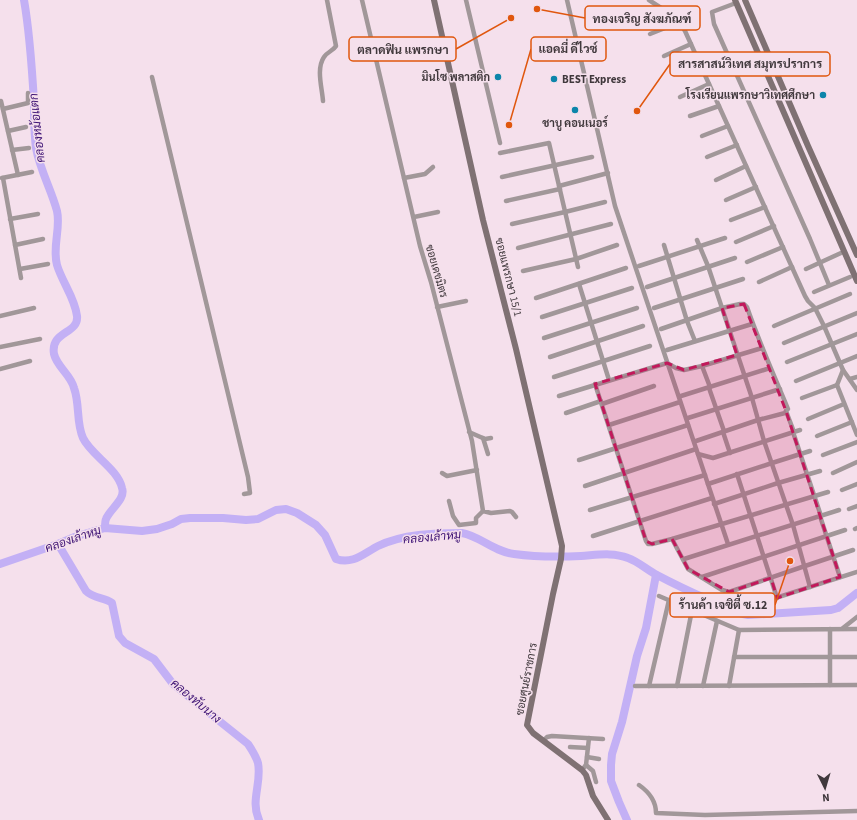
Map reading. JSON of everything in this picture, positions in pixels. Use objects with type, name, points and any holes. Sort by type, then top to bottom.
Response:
[{"type":"street","points":[[324,101],[320,75],[321,62],[336,46],[327,0]]},
{"type":"street","name":"ซอยเดชมิตร","points":[[362,0],[404,178],[469,432],[477,470],[483,511]]},
{"type":"street","name":"ซอยแพรกษา 15/1","points":[[434,0],[484,220],[518,355],[562,546],[561,559]]},
{"type":"street","points":[[466,0],[500,143]]},
{"type":"street","points":[[567,0],[615,206],[728,544]]},
{"type":"street","points":[[649,0],[678,19],[680,22],[808,301],[814,308],[824,326],[843,370],[857,390]]},
{"type":"street","points":[[745,0],[857,255]]},
{"type":"street","points":[[829,285],[714,24],[712,12],[736,2],[857,280]]},
{"type":"street","points":[[650,34],[680,22]]},
{"type":"street","points":[[664,56],[691,44]]},
{"type":"street","points":[[674,74],[700,63]]},
{"type":"street","points":[[152,77],[248,477],[250,493],[244,494]]},
{"type":"street","points":[[680,97],[709,84]]},
{"type":"street","points":[[3,109],[28,103],[28,93]]},
{"type":"street","points":[[1,101],[18,175]]},
{"type":"street","points":[[690,116],[719,106]]},
{"type":"street","points":[[702,136],[728,126]]},
{"type":"street","points":[[8,131],[26,127]]},
{"type":"street","points":[[500,153],[549,143],[578,267]]},
{"type":"street","points":[[707,157],[737,145]]},
{"type":"street","points":[[12,150],[29,148]]},
{"type":"street","points":[[502,177],[592,157]]},
{"type":"street","points":[[716,180],[746,166]]},
{"type":"street","points":[[404,178],[425,174],[433,167]]},
{"type":"street","points":[[21,278],[1,178],[32,172]]},
{"type":"street","points":[[506,201],[608,173]]},
{"type":"street","points":[[726,200],[756,187]]},
{"type":"street","points":[[512,224],[605,202]]},
{"type":"street","points":[[731,220],[765,207]]},
{"type":"street","points":[[414,217],[438,212]]},
{"type":"street","points":[[10,219],[38,214]]},
{"type":"street","points":[[518,248],[611,224]]},
{"type":"street","points":[[736,242],[774,226]]},
{"type":"street","points":[[639,266],[725,238]]},
{"type":"street","points":[[15,245],[43,239]]},
{"type":"street","points":[[697,240],[708,266],[752,398],[764,442],[793,525],[810,587]]},
{"type":"street","points":[[523,271],[576,259],[617,245]]},
{"type":"street","points":[[664,245],[687,321],[695,341]]},
{"type":"street","points":[[747,262],[783,247]]},
{"type":"street","points":[[806,269],[841,253]]},
{"type":"street","points":[[647,287],[735,258]]},
{"type":"street","points":[[20,269],[48,264]]},
{"type":"street","points":[[759,282],[792,267]]},
{"type":"street","points":[[536,298],[626,268]]},
{"type":"street","points":[[814,292],[850,277]]},
{"type":"street","points":[[654,308],[743,279]]},
{"type":"street","points":[[579,284],[609,380]]},
{"type":"street","points":[[542,318],[632,288]]},
{"type":"street","points":[[774,326],[850,294]]},
{"type":"street","points":[[437,307],[466,301]]},
{"type":"street","points":[[661,330],[722,308],[744,304],[788,409],[786,411],[840,577]]},
{"type":"street","points":[[0,316],[34,308]]},
{"type":"street","points":[[544,338],[637,308]]},
{"type":"street","points":[[784,343],[857,313]]},
{"type":"street","points":[[667,350],[752,324]]},
{"type":"street","points":[[550,357],[643,326]]},
{"type":"street","points":[[787,362],[857,334]]},
{"type":"street","points":[[0,347],[40,339]]},
{"type":"street","points":[[554,377],[650,346]]},
{"type":"street","points":[[559,396],[667,363],[684,370],[762,348]]},
{"type":"street","points":[[796,381],[857,356]]},
{"type":"street","points":[[0,369],[30,360]]},
{"type":"street","points":[[702,366],[730,452]]},
{"type":"street","points":[[682,396],[770,368]]},
{"type":"street","points":[[843,370],[837,385],[857,435]]},
{"type":"street","points":[[850,380],[857,377]]},
{"type":"street","points":[[595,384],[631,497],[648,544],[672,539],[721,525],[828,492]]},
{"type":"street","points":[[802,398],[837,385]]},
{"type":"street","points":[[566,413],[654,386]]},
{"type":"street","points":[[688,418],[780,389]]},
{"type":"street","points":[[609,425],[680,402]]},
{"type":"street","points":[[808,418],[844,404]]},
{"type":"street","points":[[696,440],[785,413],[786,411]]},
{"type":"street","points":[[817,436],[852,422]]},
{"type":"street","points":[[579,460],[688,425]]},
{"type":"street","points":[[585,486],[697,452],[713,458],[800,430]]},
{"type":"street","points":[[469,432],[483,438],[491,438]]},
{"type":"street","points":[[483,438],[488,454]]},
{"type":"street","points":[[823,455],[857,442]]},
{"type":"street","points":[[708,484],[772,462],[810,451]]},
{"type":"street","points":[[834,473],[857,462]]},
{"type":"street","points":[[442,473],[446,476],[477,470]]},
{"type":"street","points":[[714,504],[820,471]]},
{"type":"street","points":[[590,510],[705,474]]},
{"type":"street","points":[[737,474],[777,598]]},
{"type":"street","points":[[842,490],[857,484]]},
{"type":"street","points":[[593,536],[712,498]]},
{"type":"street","points":[[449,501],[453,516],[459,524],[476,523],[476,518],[483,511],[491,513],[510,511],[516,517]]},
{"type":"street","points":[[849,509],[857,506]]},
{"type":"street","points":[[684,559],[839,510]]},
{"type":"street","points":[[702,578],[845,530]]},
{"type":"street","points":[[672,539],[688,569],[722,590],[730,592],[854,550]]},
{"type":"street","name":"ซอยศูนย์ราชการ","points":[[561,559],[527,725],[530,730],[543,741],[584,767],[593,796],[608,820]]},
{"type":"street","points":[[754,605],[857,572]]},
{"type":"street","points":[[659,596],[739,630],[857,629]]},
{"type":"street","points":[[649,686],[669,600]]},
{"type":"street","points":[[677,686],[692,610]]},
{"type":"street","points":[[843,628],[857,617]]},
{"type":"street","points":[[703,686],[717,620]]},
{"type":"street","points":[[830,629],[830,685]]},
{"type":"street","points":[[729,686],[739,630]]},
{"type":"street","points":[[734,658],[857,657]]},
{"type":"street","points":[[635,686],[857,685]]},
{"type":"street","points":[[543,741],[547,737],[552,736],[603,739]]},
{"type":"street","points":[[589,738],[587,757],[584,767],[593,771],[596,782]]},
{"type":"street","points":[[570,747],[588,748]]},
{"type":"street","points":[[587,757],[599,759]]},
{"type":"street","points":[[639,785],[646,790],[651,797],[655,804],[656,813],[705,815],[857,811]]},
{"type":"highlighted area","points":[[744,304],[786,411],[840,577],[777,598],[771,578],[729,592],[688,569],[672,539],[652,544],[646,541],[595,384],[667,363],[684,370],[737,355],[722,308]]},
{"type":"waterway","name":"คลองหม้อแตก","points":[[24,0],[32,64],[36,148],[40,164],[57,211],[58,224],[55,251],[57,265],[74,303],[77,316],[74,326],[56,341],[54,354],[58,363],[72,383],[76,394],[79,426],[83,438],[120,481],[123,492],[122,496],[108,515],[105,522],[105,528]]},
{"type":"waterway","name":"คลองเล้าหมู","points":[[0,564],[77,536],[105,528],[142,531],[157,529],[181,519],[190,518],[258,519],[276,510],[286,509],[297,513],[316,525],[325,535],[336,559],[342,560],[353,559],[378,546],[398,539],[430,534],[462,533],[475,537],[499,550],[514,554],[531,556],[605,554],[622,556],[689,591],[728,609],[748,615],[831,610],[838,608],[857,593]]},
{"type":"waterway","name":"คลองทับนาง","points":[[58,544],[86,591],[89,594],[112,603],[119,636],[125,643],[154,659],[173,684],[248,744],[258,763],[259,778],[256,806],[259,820]]},
{"type":"waterway","points":[[627,820],[611,781],[612,754],[622,722],[637,656],[646,628],[656,575]]},
{"type":"place","name":"ทองเจริญ สังฆภัณฑ์","points":[[537,9]]},
{"type":"place","name":"ตลาดฟิน แพรกษา","points":[[511,18]]},
{"type":"place","name":"มินโซ พลาสติก","points":[[498,77]]},
{"type":"place","name":"BEST Express","points":[[554,79]]},
{"type":"place","name":"โรงเรียนแพรกษาวิเทศศึกษา","points":[[823,95]]},
{"type":"place","name":"ชาบู คอนเนอร์","points":[[575,110]]},
{"type":"place","name":"สารสาสน์วิเทศ สมุทรปราการ","points":[[637,111]]},
{"type":"place","name":"แอคมี่ ดีไวซ์","points":[[509,125]]},
{"type":"place","name":"ร้านค้า เจซิตี้ ซ.12","points":[[790,561]]}]
